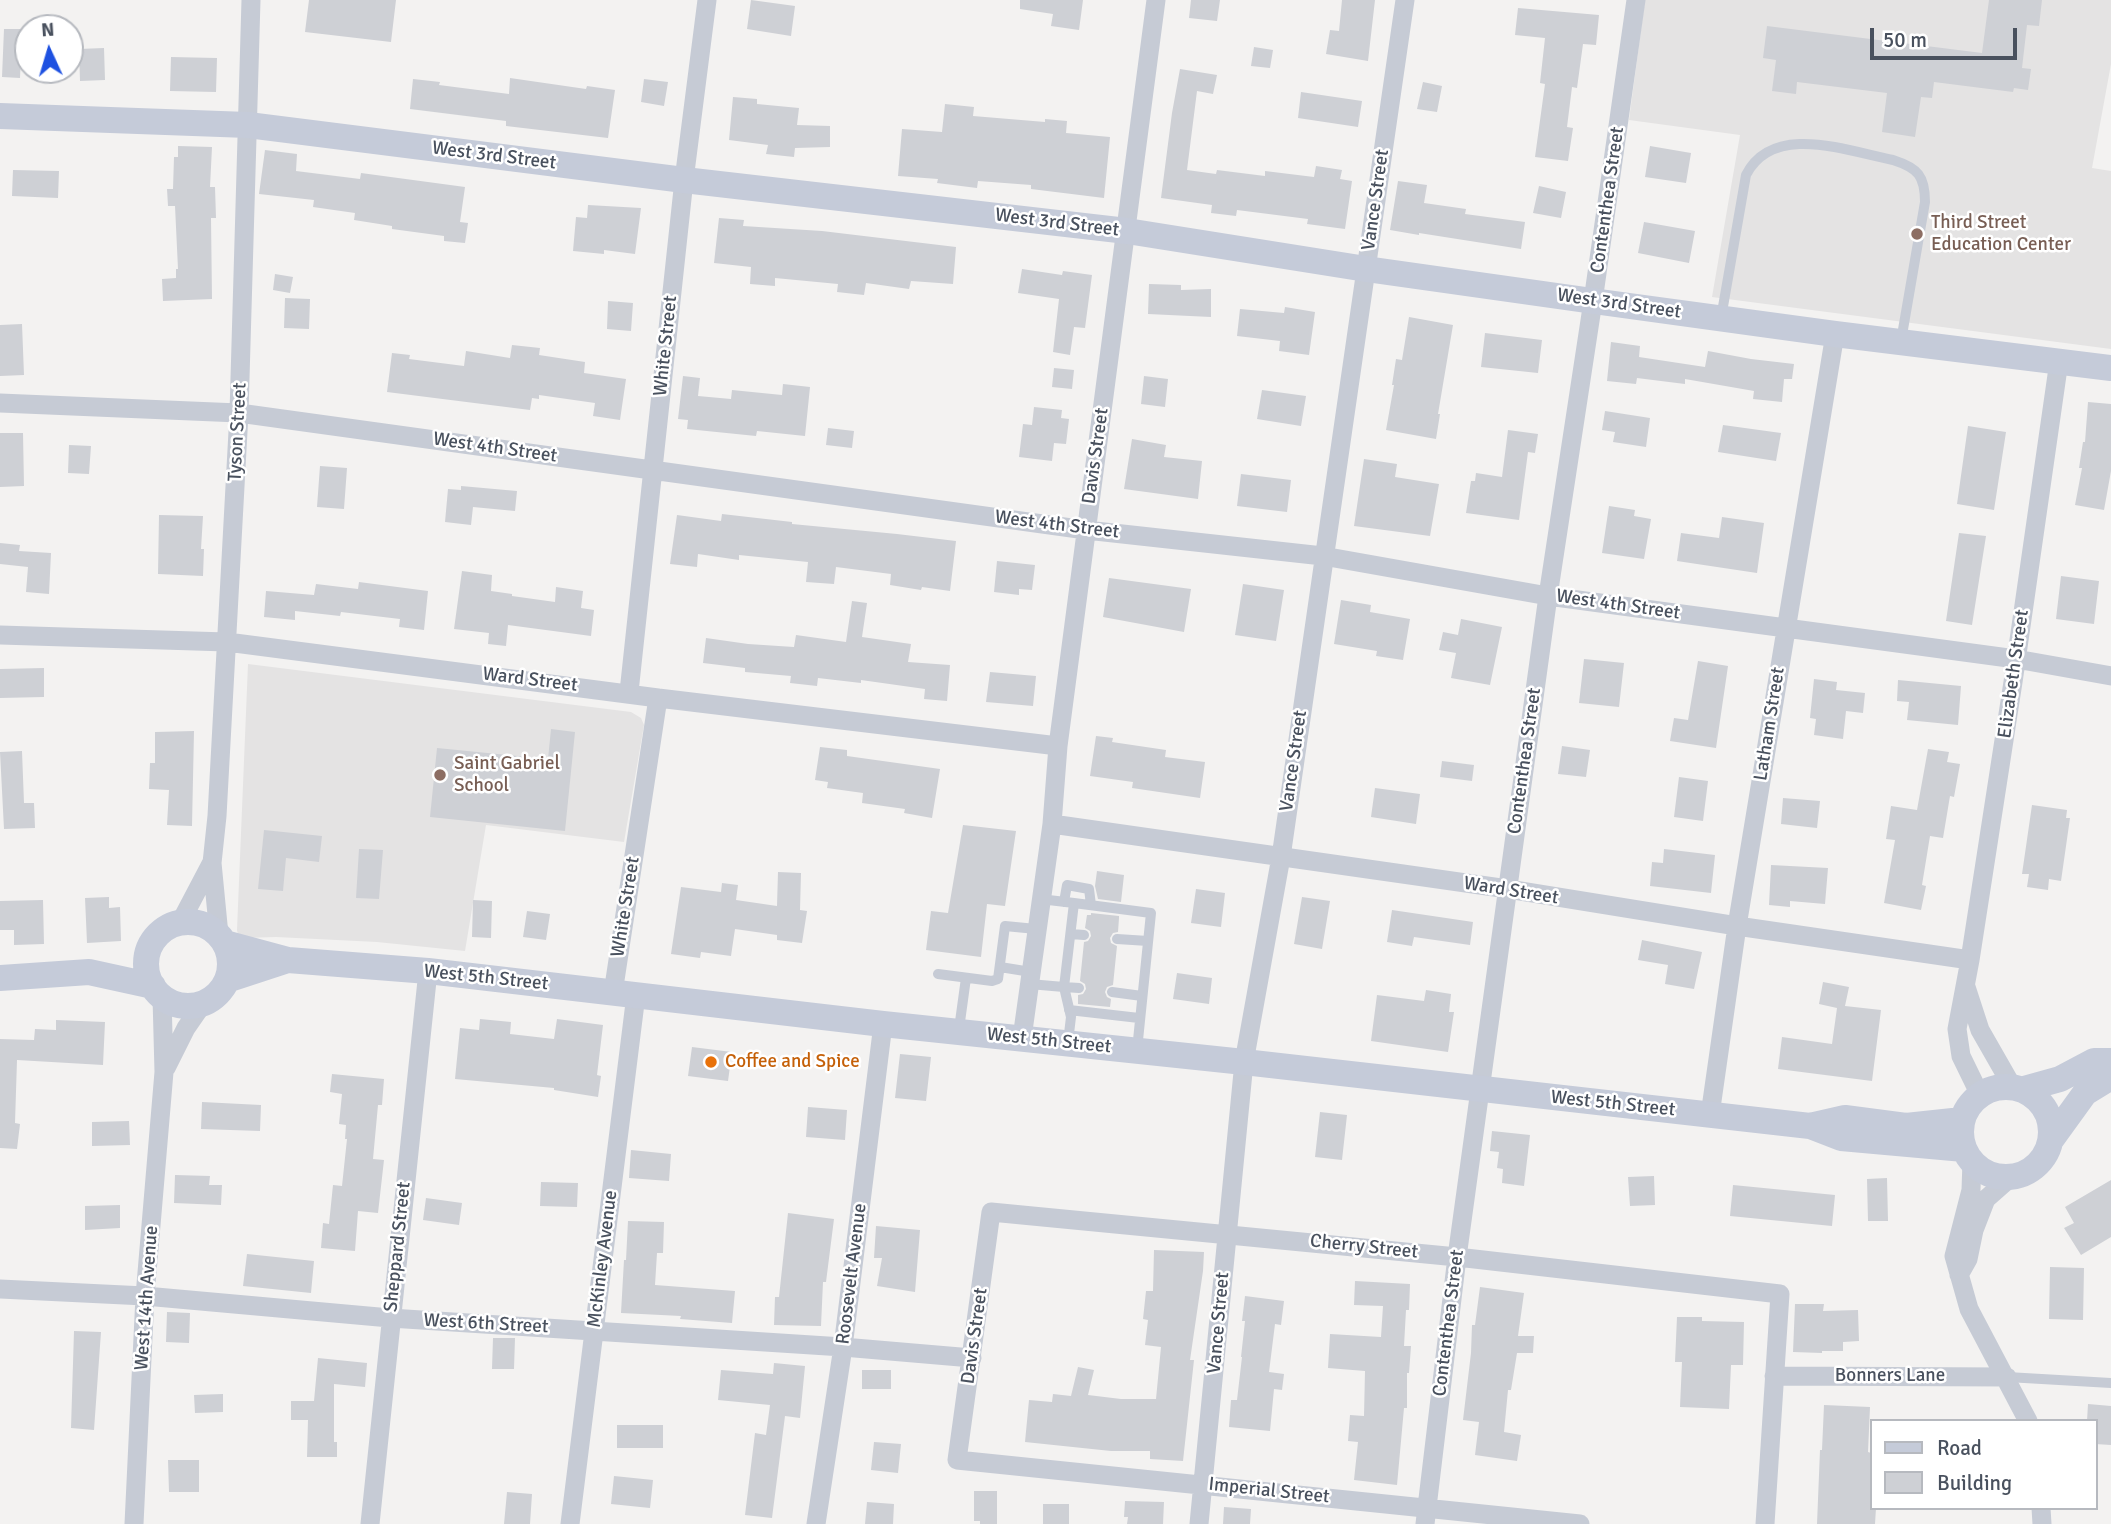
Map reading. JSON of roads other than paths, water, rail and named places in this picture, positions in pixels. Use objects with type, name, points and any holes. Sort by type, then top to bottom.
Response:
[{"type":"main road","name":"West 3rd Street","points":[[0,116],[248,125],[684,180],[1127,231],[1593,301],[2111,369]]},
{"type":"main road","points":[[89,972],[158,991],[182,1005],[193,1005],[213,997],[227,980],[230,959],[222,939],[205,925],[195,922],[180,923],[163,930],[150,947],[146,968],[158,991]]},
{"type":"main road","name":"West 5th Street","points":[[222,939],[288,960],[428,971],[1810,1126],[1841,1138],[1968,1155]]},
{"type":"main road","points":[[0,978],[89,972],[150,947]]},
{"type":"main road","name":"West 5th Street","points":[[227,980],[288,960]]},
{"type":"main road","points":[[2111,1061],[2094,1061],[2060,1079],[2018,1088],[1994,1088],[1980,1094],[1969,1106],[1962,1120],[1961,1134],[1968,1155],[1983,1171],[1996,1176],[2011,1177],[2025,1173],[2038,1165],[2051,1140],[2085,1093],[2111,1077]]},
{"type":"main road","points":[[2018,1088],[2037,1098],[2047,1110],[2052,1125],[2051,1140]]},
{"type":"main road","name":"West 5th Street","points":[[1810,1126],[1845,1118],[1906,1126],[1962,1120]]},
{"type":"street","name":"Tyson Street","points":[[222,939],[212,863],[217,816],[239,413],[251,0]]},
{"type":"street","name":"White Street","points":[[629,692],[684,180],[707,0]]},
{"type":"street","name":"Davis Street","points":[[1021,1038],[1052,824],[1058,746],[1156,0]]},
{"type":"street","name":"Vance Street","points":[[1199,1524],[1244,1062],[1281,857],[1405,0]]},
{"type":"street","name":"Contenthea Street","points":[[1426,1515],[1457,1257],[1548,596],[1636,0]]},
{"type":"street","name":"Latham Street","points":[[1710,1115],[1737,926],[1835,334]]},
{"type":"street","name":"Elizabeth Street","points":[[1980,1094],[1961,1056],[1957,1029],[2016,659],[2059,361]]},
{"type":"street","name":"West 4th Street","points":[[0,403],[239,413],[1086,530],[1324,556],[1548,596],[2016,659],[2111,676]]},
{"type":"street","name":"Ward Street","points":[[0,635],[227,642],[1058,746]]},
{"type":"street","name":"White Street","points":[[625,994],[658,698]]},
{"type":"street","name":"Ward Street","points":[[1052,824],[1970,960]]},
{"type":"street","name":"Tyson Street","points":[[180,923],[212,863]]},
{"type":"street","name":"Sheppard Street","points":[[370,1524],[428,971]]},
{"type":"street","points":[[1965,986],[1986,1042],[2018,1088]]},
{"type":"street","name":"West 14th Avenue","points":[[134,1524],[145,1296],[164,1072],[158,991]]},
{"type":"street","name":"McKinley Avenue","points":[[570,1524],[594,1331],[625,994]]},
{"type":"street","name":"West 14th Avenue","points":[[164,1072],[186,1028],[204,1002]]},
{"type":"street","name":"Roosevelt Avenue","points":[[816,1524],[843,1347],[883,1024]]},
{"type":"street","points":[[1968,1155],[1971,1190],[1954,1256],[1969,1308],[2027,1419]]},
{"type":"street","points":[[1959,1275],[1968,1259],[1974,1230],[1986,1199],[2011,1177]]},
{"type":"street","name":"Davis Street","points":[[957,1460],[991,1212]]},
{"type":"street","name":"Cherry Street","points":[[991,1212],[1228,1233],[1780,1294],[1774,1376]]},
{"type":"street","name":"West 6th Street","points":[[0,1289],[145,1296],[390,1318],[843,1347],[972,1358]]},
{"type":"street","points":[[1765,1524],[1774,1376]]},
{"type":"street","name":"Bonners Lane","points":[[1774,1376],[2007,1377]]},
{"type":"street","name":"Imperial Street","points":[[957,1460],[1204,1485],[1426,1515],[1580,1524]]},
{"type":"lane","points":[[1721,318],[1746,175],[1752,163],[1776,148],[1805,143],[1893,160],[1920,175],[1925,187],[1925,202],[1900,342]]},
{"type":"lane","points":[[1068,1043],[1071,1017],[1064,987],[1070,934],[1067,885],[1089,888],[1091,905]]},
{"type":"lane","points":[[1040,900],[1151,913],[1137,1050]]},
{"type":"lane","points":[[938,974],[992,982],[998,979],[1006,926],[1036,929]]},
{"type":"lane","points":[[1070,934],[1084,935]]},
{"type":"lane","points":[[1117,939],[1148,941]]},
{"type":"lane","points":[[1000,967],[1030,978],[1079,988]]},
{"type":"lane","points":[[959,1032],[966,978]]},
{"type":"lane","points":[[1112,992],[1142,996]]},
{"type":"lane","points":[[1069,1010],[1139,1018]]},
{"type":"lane","points":[[2007,1377],[2111,1383]]},
{"type":"place","name":"Third Street Education Center","points":[[1917,234]]},
{"type":"place","name":"Saint Gabriel School","points":[[440,775]]},
{"type":"place","name":"Coffee and Spice","points":[[711,1062]]}]
